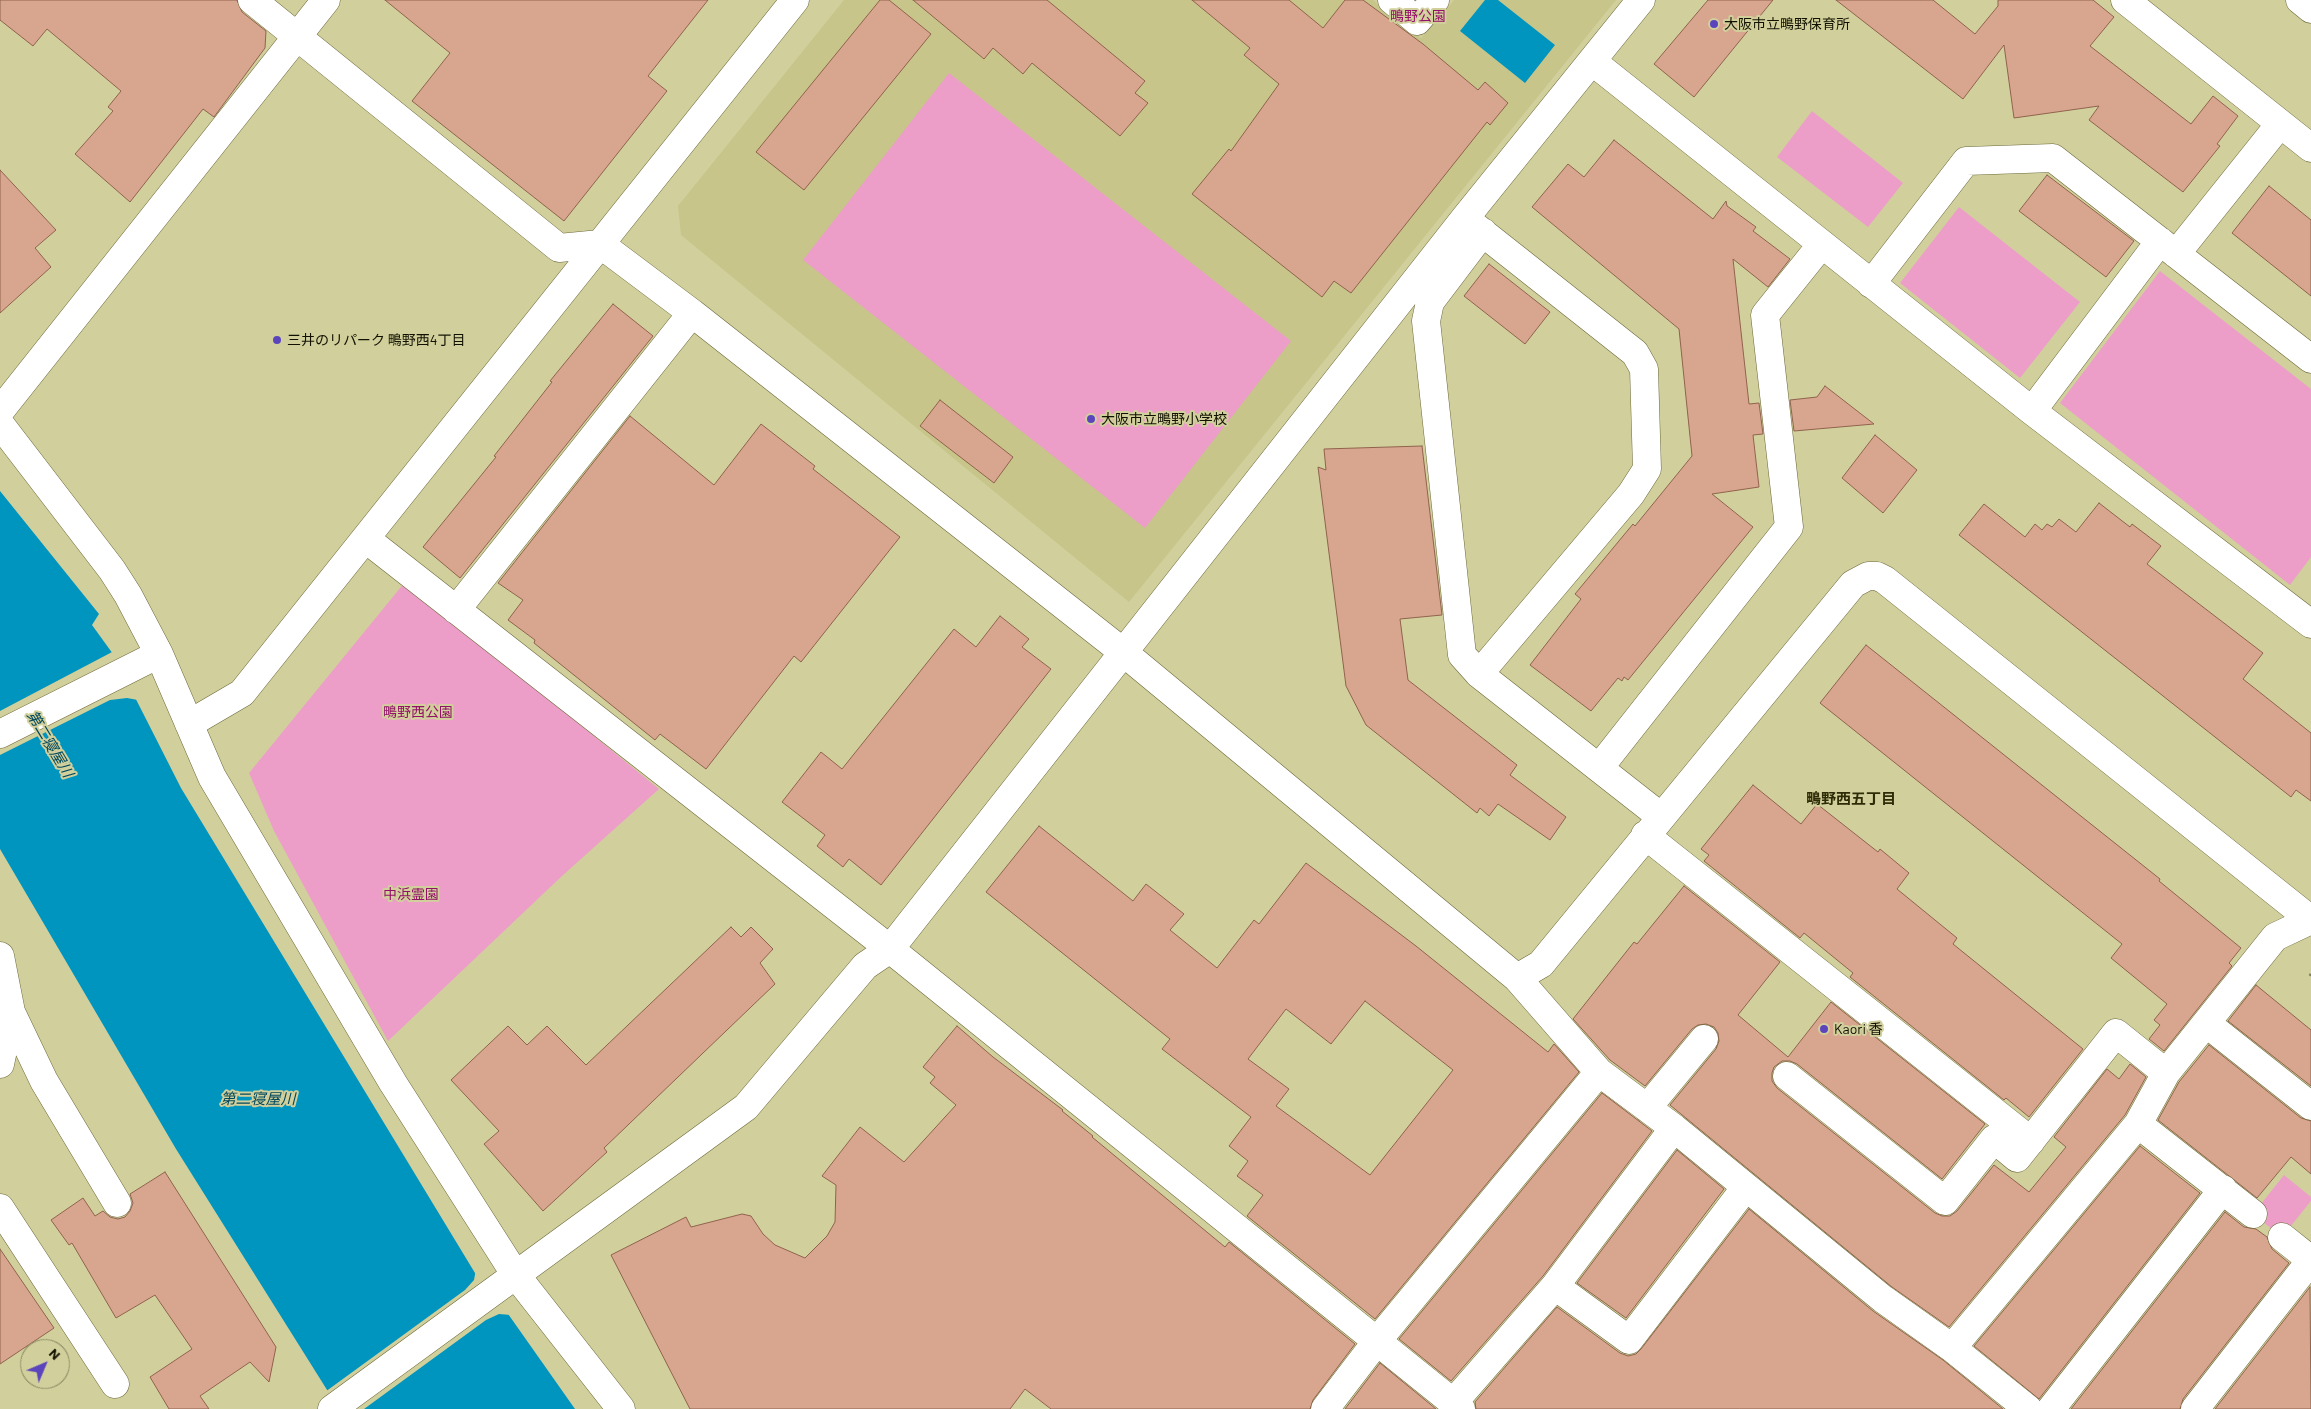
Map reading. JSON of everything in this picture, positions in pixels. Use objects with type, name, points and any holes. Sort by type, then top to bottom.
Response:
[{"type":"street","points":[[252,0],[559,248],[600,244],[692,313],[1123,652],[1518,978],[1599,1072],[1674,1128],[1883,1300],[1952,1348],[2028,1409]]},
{"type":"street","points":[[0,411],[326,0]]},
{"type":"street","points":[[189,724],[242,692],[366,539],[794,0]]},
{"type":"street","points":[[1392,0],[1417,22],[1435,0]]},
{"type":"street","points":[[332,1409],[746,1107],[865,966],[890,949],[1123,652],[1474,225],[1592,62],[1641,0]]},
{"type":"street","points":[[2125,0],[2311,148]]},
{"type":"street","points":[[2300,0],[2311,9]]},
{"type":"street","points":[[1592,62],[2032,411],[2308,614]]},
{"type":"street","points":[[2032,411],[2168,248],[2280,124]]},
{"type":"street","points":[[1872,284],[1966,161],[2053,158],[2311,359]]},
{"type":"street","points":[[1474,225],[1636,353],[1644,369],[1647,469],[1631,494],[1479,674]]},
{"type":"street","points":[[1474,225],[1430,302],[1426,321],[1462,656],[1479,674],[1599,768],[1653,826],[2030,1141]]},
{"type":"street","points":[[1599,768],[1789,527],[1765,315],[1822,244]]},
{"type":"street","points":[[456,610],[692,313]]},
{"type":"street","points":[[0,424],[112,570],[138,612],[159,654],[212,777],[393,1082],[515,1274],[621,1409]]},
{"type":"street","points":[[366,539],[890,949],[1457,1406],[1556,1286],[1674,1128]]},
{"type":"street","points":[[1518,978],[1541,964],[1853,584],[1868,576],[1877,576],[2311,920],[2275,937],[2166,1073],[2138,1124],[1952,1348]]},
{"type":"street","points":[[0,734],[159,654]]},
{"type":"street","points":[[0,956],[11,1012],[44,1080],[117,1203]]},
{"type":"street","points":[[0,1064],[11,1012]]},
{"type":"street","points":[[2206,1024],[2311,1106]]},
{"type":"street","points":[[1788,1076],[1945,1201],[1994,1140],[2017,1158],[2116,1033],[2166,1073]]},
{"type":"street","points":[[1647,1108],[1704,1039]]},
{"type":"street","points":[[1325,1409],[1377,1341],[1599,1072]]},
{"type":"street","points":[[2138,1124],[2253,1214]]},
{"type":"street","points":[[1556,1286],[1629,1340],[1746,1187]]},
{"type":"street","points":[[2051,1409],[2223,1189]]},
{"type":"street","points":[[0,1208],[114,1384]]},
{"type":"street","points":[[2195,1409],[2311,1260],[2282,1237]]},
{"type":"shaded area","name":"大阪市立鴫野小学校","points":[[844,0],[1373,0],[1421,38],[1454,0],[1616,0],[1129,602],[681,235],[678,206]]},
{"type":"green space","points":[[949,73],[1291,341],[1145,528],[803,260]]},
{"type":"green space","points":[[1812,111],[1903,183],[1868,227],[1777,157]]},
{"type":"green space","points":[[1959,207],[2080,302],[2020,378],[1900,283]]},
{"type":"green space","points":[[2160,271],[2311,389],[2311,557],[2290,585],[2060,403]]},
{"type":"green space","name":"鴫野西公園","points":[[405,582],[659,789],[562,876],[388,1041],[274,831],[249,773]]},
{"type":"green space","points":[[2284,1175],[2311,1197],[2311,1201],[2282,1237],[2253,1214]]},
{"type":"water","points":[[1485,0],[1498,0],[1555,45],[1525,83],[1460,31]]},
{"type":"water","name":"第二寝屋川","points":[[0,491],[99,614],[92,625],[113,654],[181,788],[475,1273],[506,1311],[575,1409],[339,1409],[176,1149],[0,849]]},
{"type":"pier","points":[[114,651],[138,700],[127,698],[110,700],[0,755],[0,711]]},
{"type":"pier","points":[[476,1269],[511,1315],[499,1314],[486,1320],[364,1409],[336,1409],[325,1392],[465,1290],[474,1280]]},
{"type":"building","points":[[0,0],[237,0],[242,12],[266,31],[265,48],[214,117],[203,109],[130,202],[75,154],[113,111],[108,107],[121,91],[47,29],[33,46],[0,20]]},
{"type":"building","points":[[385,0],[708,0],[648,76],[667,91],[564,221],[412,101],[450,53]]},
{"type":"building","points":[[880,0],[889,0],[931,34],[804,190],[756,152]]},
{"type":"building","points":[[913,0],[1047,0],[1145,81],[1135,93],[1148,103],[1120,136],[1032,63],[1023,74],[993,48],[984,59]]},
{"type":"building","points":[[1192,0],[1289,0],[1323,28],[1345,0],[1363,0],[1423,44],[1478,90],[1485,82],[1508,103],[1490,125],[1487,122],[1351,293],[1334,281],[1322,297],[1192,194],[1229,149],[1231,151],[1279,84],[1244,55],[1250,48]]},
{"type":"building","points":[[1708,0],[1773,0],[1694,97],[1654,64]]},
{"type":"building","points":[[1836,0],[1933,0],[1975,34],[1998,6],[1998,0],[2093,0],[2114,17],[2090,46],[2191,124],[2213,96],[2238,116],[2217,144],[2220,146],[2183,192],[2089,120],[2099,106],[2014,118],[2004,45],[1963,99]]},
{"type":"building","points":[[1614,140],[1713,219],[1726,201],[1727,206],[1756,227],[1753,231],[1790,259],[1768,287],[1733,259],[1749,404],[1759,403],[1763,434],[1753,435],[1759,487],[1712,494],[1753,527],[1628,680],[1624,677],[1622,681],[1618,678],[1591,711],[1530,665],[1581,599],[1575,594],[1633,524],[1635,526],[1692,456],[1679,329],[1532,207],[1568,164],[1584,177]]},
{"type":"building","points":[[0,170],[56,230],[35,248],[51,267],[0,313]]},
{"type":"building","points":[[2047,175],[2134,241],[2106,277],[2019,211]]},
{"type":"building","points":[[2269,186],[2311,220],[2311,296],[2232,233]]},
{"type":"building","points":[[1489,264],[1550,312],[1525,344],[1464,296]]},
{"type":"building","points":[[613,304],[653,336],[460,578],[423,547],[496,457],[494,456],[552,382],[550,381]]},
{"type":"building","points":[[1825,386],[1874,424],[1794,431],[1790,400],[1817,397]]},
{"type":"building","points":[[940,400],[1013,457],[994,483],[920,426]]},
{"type":"building","points":[[630,416],[714,485],[761,424],[815,466],[813,469],[900,537],[801,662],[794,656],[706,769],[660,734],[655,740],[534,643],[535,640],[508,620],[523,600],[498,583]]},
{"type":"building","points":[[1875,435],[1917,470],[1883,513],[1842,478]]},
{"type":"building","points":[[1422,446],[1442,615],[1400,619],[1408,680],[1517,765],[1510,775],[1566,817],[1550,840],[1498,804],[1489,816],[1480,808],[1477,813],[1366,725],[1346,686],[1318,467],[1326,470],[1324,449]]},
{"type":"building","points":[[2099,503],[2130,527],[2132,524],[2161,546],[2147,564],[2263,653],[2243,679],[2311,733],[2311,801],[2296,790],[2291,797],[1959,535],[1984,504],[2025,537],[2035,524],[2042,530],[2047,524],[2052,527],[2059,519],[2076,532]]},
{"type":"building","points":[[1000,616],[1029,639],[1022,647],[1051,669],[881,885],[849,859],[843,867],[817,846],[825,835],[782,802],[821,752],[842,769],[954,629],[976,647]]},
{"type":"building","points":[[1866,645],[2160,879],[2159,881],[2241,948],[2229,963],[2232,966],[2164,1051],[2149,1039],[2160,1025],[2154,1020],[2167,1004],[2111,958],[2122,944],[1820,703]]},
{"type":"building","points":[[1753,785],[1801,824],[1817,804],[1878,852],[1880,849],[1909,873],[1897,889],[1957,938],[1953,944],[2083,1049],[2029,1117],[2006,1098],[2004,1100],[1850,977],[1853,973],[1804,933],[1800,938],[1704,861],[1709,855],[1701,849]]},
{"type":"building","points":[[1039,826],[1133,901],[1146,884],[1184,914],[1170,930],[1217,968],[1254,920],[1259,924],[1306,863],[1416,946],[1548,1052],[1554,1044],[1579,1072],[1375,1319],[1247,1216],[1263,1195],[1237,1176],[1248,1161],[1229,1146],[1251,1117],[1162,1049],[1170,1039],[986,892]],"holes":[[[1365,1001],[1453,1070],[1370,1175],[1276,1106],[1289,1089],[1248,1059],[1286,1009],[1331,1044]]]},
{"type":"building","points":[[1684,886],[1780,962],[1738,1015],[1788,1057],[1831,1002],[1985,1124],[1942,1179],[1797,1064],[1790,1061],[1782,1061],[1774,1067],[1772,1081],[1777,1088],[1935,1213],[1942,1216],[1950,1216],[1957,1211],[1994,1165],[2029,1192],[2066,1147],[2054,1137],[2107,1069],[2119,1079],[2130,1064],[2146,1077],[2125,1115],[1949,1327],[1892,1287],[1670,1105],[1716,1049],[1719,1041],[1718,1033],[1714,1027],[1706,1024],[1698,1025],[1692,1029],[1645,1086],[1610,1060],[1573,1019],[1634,942],[1637,944]]},
{"type":"building","points":[[731,927],[741,937],[751,927],[773,949],[760,963],[775,984],[604,1148],[607,1152],[543,1211],[484,1144],[499,1131],[451,1080],[508,1026],[527,1045],[547,1026],[586,1065]]},
{"type":"building","points":[[2256,985],[2311,1030],[2311,1086],[2228,1021]]},
{"type":"building","points":[[957,1026],[993,1057],[1063,1110],[1092,1137],[1225,1247],[1229,1242],[1355,1344],[1313,1400],[1310,1409],[1051,1409],[1025,1389],[1010,1409],[690,1409],[611,1255],[686,1217],[691,1227],[742,1214],[751,1216],[763,1234],[775,1245],[805,1258],[827,1236],[835,1222],[836,1185],[822,1176],[860,1127],[904,1162],[956,1105],[930,1083],[935,1077],[923,1067]]},
{"type":"building","points":[[2209,1045],[2301,1118],[2311,1121],[2311,1174],[2291,1157],[2257,1198],[2158,1120],[2179,1082]]},
{"type":"building","points":[[1602,1093],[1652,1131],[1543,1276],[1451,1381],[1399,1339]]},
{"type":"building","points":[[2140,1146],[2200,1193],[2039,1399],[1974,1346]]},
{"type":"building","points":[[1677,1150],[1724,1189],[1626,1318],[1577,1283]]},
{"type":"building","points":[[165,1172],[276,1347],[269,1382],[250,1362],[200,1396],[209,1409],[169,1409],[150,1377],[192,1349],[155,1295],[116,1318],[72,1243],[69,1245],[51,1220],[83,1198],[95,1216],[103,1211],[110,1217],[118,1219],[125,1217],[133,1203],[130,1194]]},
{"type":"building","points":[[1749,1209],[1873,1311],[1943,1360],[2003,1409],[1476,1409],[1475,1402],[1557,1307],[1620,1353],[1628,1356],[1636,1354]]},
{"type":"building","points":[[2225,1212],[2244,1227],[2256,1229],[2267,1237],[2272,1249],[2289,1263],[2183,1399],[2180,1409],[2071,1409]]},
{"type":"building","points":[[0,1249],[54,1328],[38,1339],[20,1339],[20,1351],[0,1364]]},
{"type":"building","points":[[2310,1287],[2311,1409],[2215,1409]]},
{"type":"building","points":[[1380,1363],[1436,1409],[1345,1409]]},
{"type":"place","name":"大阪市立鴫野保育所","points":[[1714,24]]},
{"type":"place","name":"三井のリパーク 鴫野西4丁目","points":[[277,340]]},
{"type":"place","name":"大阪市立鴫野小学校","points":[[1091,419]]},
{"type":"place","name":"Kaori 香","points":[[1824,1029]]},
{"type":"district","name":"鴫野西五丁目","points":[[1851,799]]},
{"type":"park label","name":"鴫野公園","points":[[1418,16]]},
{"type":"park label","name":"中浜霊園","points":[[411,894]]}]
